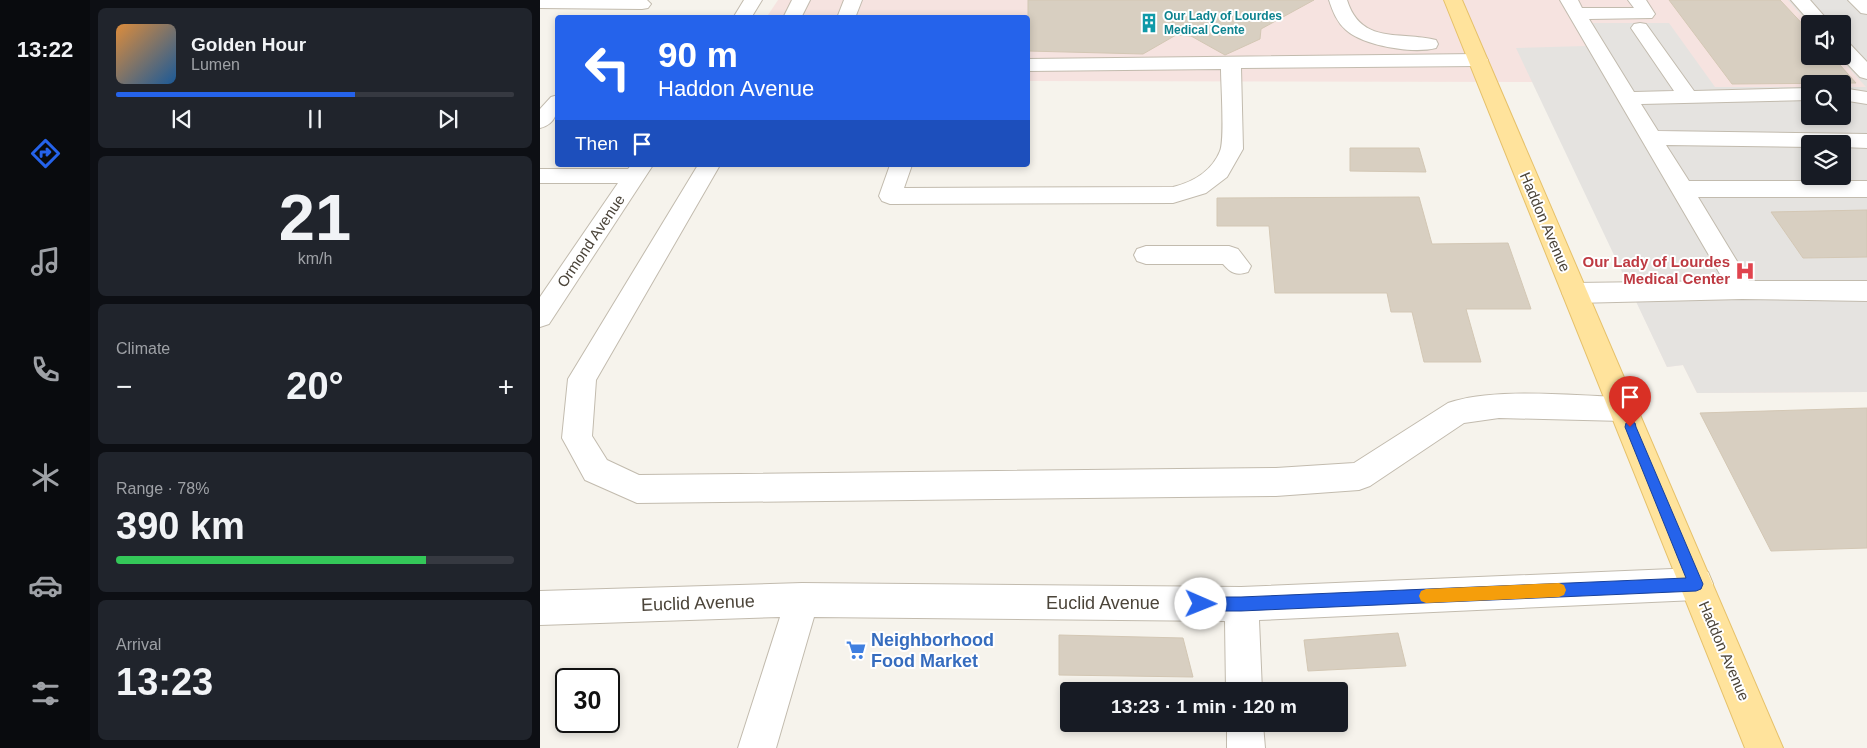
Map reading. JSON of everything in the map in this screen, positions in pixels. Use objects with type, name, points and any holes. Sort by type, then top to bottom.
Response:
[{"type":"main road","name":"Haddon Avenue","points":[[1453,0],[1764,748]]},
{"type":"street","points":[[744,15],[753,0]]},
{"type":"street","points":[[794,15],[801,0]]},
{"type":"street","points":[[847,15],[853,0]]},
{"type":"street","points":[[1338,0],[1344,17],[1354,28],[1368,35],[1400,43],[1475,53]]},
{"type":"street","points":[[1573,7],[1646,14],[1636,0]]},
{"type":"street","points":[[1800,0],[1814,15]]},
{"type":"street","points":[[1857,0],[1867,9]]},
{"type":"street","points":[[540,3],[644,2]]},
{"type":"street","points":[[633,15],[644,2]]},
{"type":"street","points":[[1573,7],[1742,290]]},
{"type":"street","points":[[1640,28],[1688,96]]},
{"type":"street","points":[[1030,65],[1231,63],[1475,53]]},
{"type":"street","points":[[1851,56],[1867,73]]},
{"type":"street","points":[[900,167],[890,196],[1174,195],[1198,188],[1219,172],[1232,149],[1231,63]]},
{"type":"street","points":[[1627,98],[1801,94]]},
{"type":"street","points":[[1851,95],[1867,98]]},
{"type":"street","points":[[540,122],[555,105]]},
{"type":"street","points":[[1651,138],[1867,140]]},
{"type":"street","points":[[708,167],[582,379],[577,438],[596,470],[637,489],[1276,482],[1359,476],[1458,412],[1499,406],[1623,409]]},
{"type":"street","points":[[540,176],[639,170]]},
{"type":"street","name":"Ormond Avenue","points":[[540,317],[639,170]]},
{"type":"street","points":[[1682,190],[1867,190]]},
{"type":"street","points":[[1146,255],[1229,255],[1239,266]]},
{"type":"street","points":[[1575,292],[1867,291]]},
{"type":"street","name":"Euclid Avenue","points":[[540,608],[802,600],[1241,604],[1696,584]]},
{"type":"street","points":[[757,748],[802,600]]},
{"type":"street","points":[[1241,604],[1244,682]]},
{"type":"street","points":[[1246,732],[1246,748]]},
{"type":"shaded area","name":"Our Lady of Lourdes Medical Center","points":[[778,0],[1867,0],[1867,392],[1697,393],[1683,365],[1667,367],[1534,82],[1030,81],[1030,15],[768,15]]},
{"type":"shaded area","points":[[1788,0],[1867,0],[1867,392],[1697,393],[1683,365],[1667,367],[1516,48],[1586,46],[1574,23],[1669,23],[1715,87],[1801,87],[1801,125],[1851,125],[1851,87],[1866,87],[1846,65],[1851,65],[1851,15],[1801,15]]},
{"type":"building","name":"Our Lady of Lourdes Medical Cente","points":[[1028,0],[1314,0],[1261,29],[1260,39],[1225,55],[1191,36],[1176,35],[1143,54],[1030,51],[1030,15],[1028,15]]},
{"type":"building","points":[[1669,0],[1780,0],[1801,22],[1801,65],[1840,65],[1849,75],[1801,75],[1801,83],[1732,84]]},
{"type":"building","points":[[1350,148],[1419,148],[1426,172],[1350,171]]},
{"type":"building","points":[[1419,197],[1432,244],[1508,243],[1531,309],[1466,309],[1481,362],[1424,362],[1412,312],[1391,312],[1387,293],[1275,293],[1269,226],[1217,226],[1217,198]]},
{"type":"building","points":[[1867,210],[1867,257],[1803,258],[1771,212]]},
{"type":"building","points":[[1867,408],[1867,548],[1771,551],[1700,413]]},
{"type":"building","points":[[1398,633],[1406,666],[1308,671],[1304,640]]},
{"type":"building","points":[[1059,635],[1183,638],[1193,677],[1059,675]]},
{"type":"slow traffic","points":[[1426,596],[1559,590]]},
{"type":"place","name":"Our Lady of Lourdes Medical Cente","points":[[1149,23]]},
{"type":"place","name":"Our Lady of Lourdes Medical Center","points":[[1745,271]]},
{"type":"place","name":"Neighborhood Food Market","points":[[856,650]]},
{"type":"route","points":[[1201,604],[1241,604],[1696,584],[1630,427]]}]
